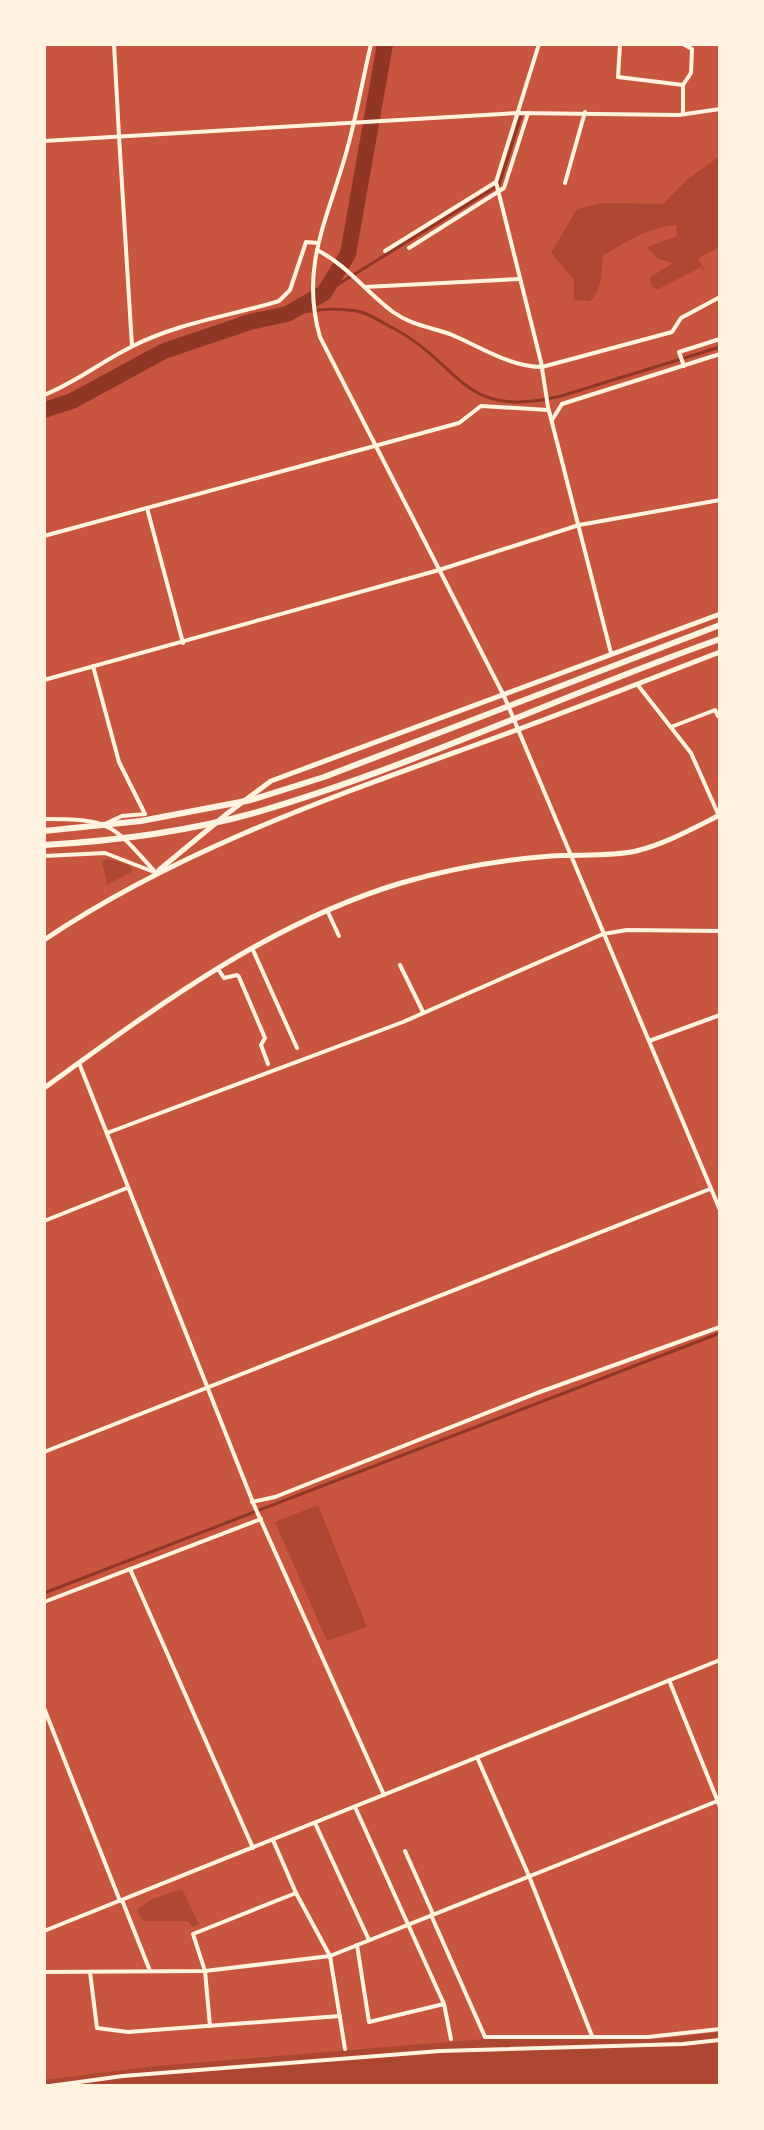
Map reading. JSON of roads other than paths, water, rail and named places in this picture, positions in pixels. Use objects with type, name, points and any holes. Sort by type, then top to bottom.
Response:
[{"type":"highway","points":[[44,831],[141,821],[251,800],[324,777],[720,625]]},
{"type":"highway","points":[[44,845],[142,835],[253,813],[327,790],[720,639]]},
{"type":"main road","points":[[156,873],[207,829],[271,781],[720,614]]},
{"type":"main road","points":[[44,940],[156,873],[288,813],[519,730],[720,652]]},
{"type":"main road","points":[[44,1088],[161,1004],[252,948],[327,910],[416,879],[519,859],[639,850],[720,816]]},
{"type":"street","points":[[114,44],[132,346]]},
{"type":"street","points":[[371,44],[353,121],[318,243],[311,282],[314,316],[320,337],[504,696],[720,1210]]},
{"type":"street","points":[[539,44],[496,182],[542,367],[545,393],[611,653]]},
{"type":"street","points":[[620,44],[618,77],[683,85]]},
{"type":"street","points":[[683,44],[692,49],[691,73],[683,85],[683,114]]},
{"type":"street","points":[[44,141],[517,113],[683,114],[720,109]]},
{"type":"street","points":[[565,183],[585,112]]},
{"type":"street","points":[[409,248],[504,188],[528,113]]},
{"type":"street","points":[[385,251],[496,182]]},
{"type":"street","points":[[44,395],[66,387],[132,346],[197,322],[279,301],[290,290],[306,242],[318,243]]},
{"type":"street","points":[[317,250],[334,258],[390,311],[409,323],[446,333],[526,367],[542,367],[672,332],[681,318],[720,297]]},
{"type":"street","points":[[365,287],[520,279]]},
{"type":"street","points":[[683,364],[679,352],[720,339]]},
{"type":"street","points":[[552,420],[562,404],[720,354]]},
{"type":"street","points":[[44,536],[459,423],[481,406],[549,408]]},
{"type":"street","points":[[44,680],[439,570],[579,525],[720,500]]},
{"type":"street","points":[[147,508],[183,643]]},
{"type":"street","points":[[93,666],[119,762],[145,814],[122,816],[105,824]]},
{"type":"street","points":[[637,684],[691,753],[720,816]]},
{"type":"street","points":[[671,727],[715,710],[720,715]]},
{"type":"street","points":[[44,819],[86,819],[105,824],[124,837],[156,873]]},
{"type":"street","points":[[44,856],[105,853],[156,873]]},
{"type":"street","points":[[327,910],[339,936]]},
{"type":"street","points":[[107,1133],[403,1022],[603,934],[627,930],[720,931]]},
{"type":"street","points":[[252,948],[297,1048]]},
{"type":"street","points":[[400,965],[423,1012]]},
{"type":"street","points":[[218,969],[224,978],[239,977],[265,1038],[261,1045],[268,1064]]},
{"type":"street","points":[[649,1041],[720,1015]]},
{"type":"street","points":[[79,1063],[253,1503],[384,1795]]},
{"type":"street","points":[[44,1221],[128,1187]]},
{"type":"street","points":[[44,1452],[710,1189]]},
{"type":"street","points":[[253,1503],[537,1393],[720,1327]]},
{"type":"street","points":[[44,1602],[260,1518]]},
{"type":"street","points":[[130,1569],[253,1848]]},
{"type":"street","points":[[44,1931],[720,1660]]},
{"type":"street","points":[[669,1680],[720,1807]]},
{"type":"street","points":[[44,1708],[150,1971]]},
{"type":"street","points":[[477,1757],[529,1876],[592,2037]]},
{"type":"street","points":[[44,1972],[205,1971],[330,1956],[719,1800]]},
{"type":"street","points":[[355,1807],[444,2004],[451,2039]]},
{"type":"street","points":[[315,1823],[369,1940]]},
{"type":"street","points":[[273,1840],[296,1893],[330,1956],[345,2049]]},
{"type":"street","points":[[405,1851],[485,2037],[648,2037],[720,2029]]},
{"type":"street","points":[[210,2026],[205,1971],[193,1934],[296,1893]]},
{"type":"street","points":[[357,1945],[369,2022],[444,2004]]},
{"type":"street","points":[[90,1972],[97,2028],[128,2032],[340,2016]]},
{"type":"street","points":[[50,2086],[123,2076],[440,2051],[654,2045],[720,2040]]},
{"type":"waterway","points":[[44,410],[72,401],[164,351],[250,322],[287,314],[324,293],[348,254],[385,44]]},
{"type":"waterway","points":[[324,293],[499,185],[521,116]]},
{"type":"waterway","points":[[287,314],[333,309],[365,313],[413,341],[481,395],[502,401],[527,402],[561,396],[720,347]]},
{"type":"waterway","points":[[44,397],[45,410]]},
{"type":"waterway","points":[[44,1593],[720,1333]]}]
